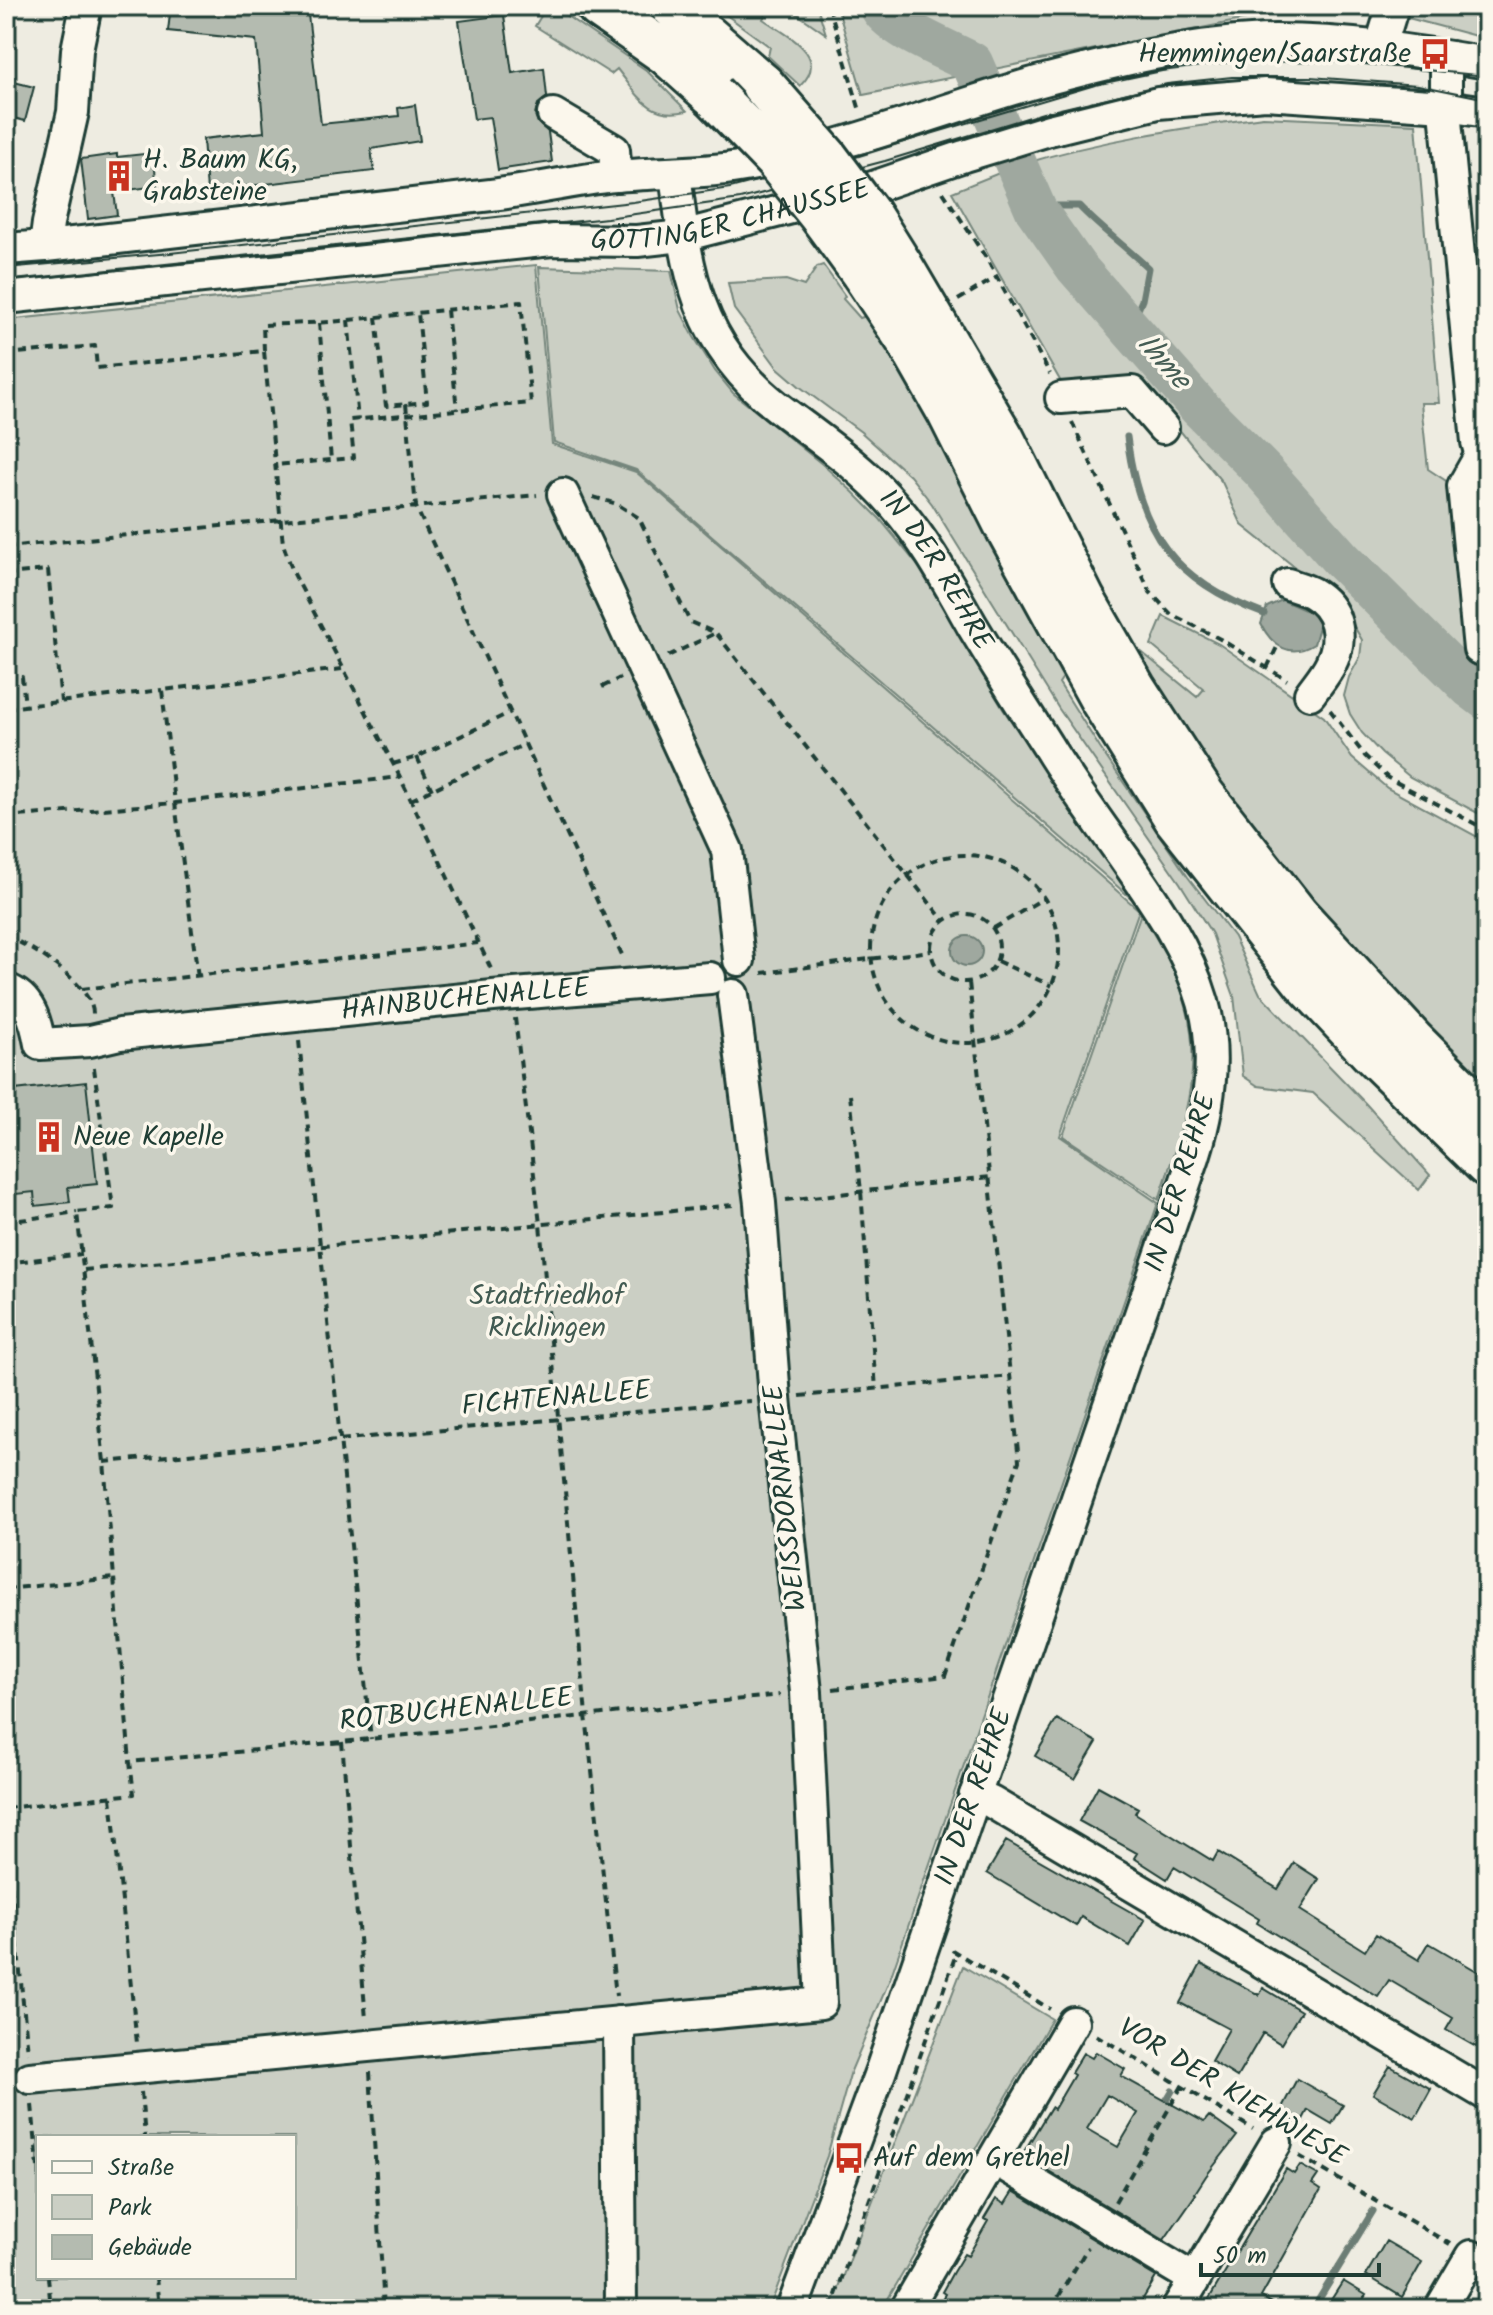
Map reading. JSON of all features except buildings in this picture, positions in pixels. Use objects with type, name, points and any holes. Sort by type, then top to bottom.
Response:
[{"type":"highway","points":[[598,6],[667,54],[713,95],[776,160],[821,216],[881,268],[1003,439],[1083,599],[1134,688],[1203,795],[1297,915],[1412,1040],[1487,1115]]},
{"type":"highway","points":[[672,6],[763,85],[826,157],[868,213],[881,268],[908,341],[1101,699],[1176,819],[1304,981],[1371,1052],[1487,1165]]},
{"type":"street","points":[[45,246],[73,112],[77,50],[86,6]]},
{"type":"street","points":[[1381,45],[1393,6]]},
{"type":"street","name":"GÖTTINGER CHAUSSEE","points":[[6,249],[520,192],[616,176],[726,169],[809,152],[1033,83],[1161,52],[1200,47],[1273,40],[1381,45],[1487,63]]},
{"type":"street","points":[[1449,57],[1445,106],[1477,442],[1484,467],[1463,486],[1479,649]]},
{"type":"street","name":"GÖTTINGER CHAUSSEE","points":[[6,298],[552,240],[637,241],[682,236],[870,188],[1049,130],[1158,103],[1265,94],[1445,106],[1487,112]]},
{"type":"street","points":[[553,114],[614,150],[616,176]]},
{"type":"street","name":"IN DER REHRE","points":[[675,173],[682,236],[692,281],[703,314],[724,352],[752,385],[833,448],[894,504],[932,556],[995,664],[1070,782],[1166,917],[1190,964],[1204,1004],[1210,1037],[1211,1081],[1202,1132],[875,2085],[792,2309]]},
{"type":"street","points":[[1061,398],[1132,392],[1163,428]]},
{"type":"street","name":"WEISSDORNALLEE","points":[[563,494],[727,850],[733,977],[760,1203],[775,1398],[806,1692],[821,2003],[619,2022]]},
{"type":"street","points":[[1288,584],[1311,593],[1330,607],[1338,630],[1337,650],[1330,666],[1310,694]]},
{"type":"street","name":"HAINBUCHENALLEE","points":[[6,989],[26,1002],[35,1020],[40,1044],[503,995],[733,977]]},
{"type":"street","points":[[975,1795],[1487,2095]]},
{"type":"street","points":[[30,2078],[619,2022],[621,2309]]},
{"type":"street","points":[[906,2309],[1073,2022]]},
{"type":"street","points":[[1177,2309],[1276,2143]]},
{"type":"street","points":[[994,2159],[1194,2279]]},
{"type":"street","points":[[1440,2309],[1471,2256]]},
{"type":"path","points":[[829,6],[862,115]]},
{"type":"path","points":[[929,167],[997,277],[1049,371],[1150,592],[1171,614],[1220,639],[1325,704],[1365,756],[1388,778],[1487,830]]},
{"type":"path","points":[[955,301],[997,277]]},
{"type":"path","points":[[275,465],[354,458],[350,420],[531,403],[521,302],[348,320],[263,325],[264,351],[275,465],[281,520],[283,544],[293,572],[400,777],[514,1014],[540,1224],[586,1715],[619,2022]]},
{"type":"path","points":[[447,310],[457,410]]},
{"type":"path","points":[[376,317],[386,406],[427,402],[418,313]]},
{"type":"path","points":[[348,320],[358,420]]},
{"type":"path","points":[[319,322],[331,460]]},
{"type":"path","points":[[6,354],[95,346],[97,368],[264,351]]},
{"type":"path","points":[[406,404],[416,507],[636,985]]},
{"type":"path","points":[[6,547],[281,520]]},
{"type":"path","points":[[6,574],[48,570],[61,702]]},
{"type":"path","points":[[1267,668],[1278,645]]},
{"type":"path","points":[[6,664],[7,678],[22,677],[25,706]]},
{"type":"path","points":[[6,708],[342,669]]},
{"type":"path","points":[[162,690],[198,977]]},
{"type":"path","points":[[393,764],[417,757],[511,712]]},
{"type":"path","points":[[411,800],[525,744]]},
{"type":"path","points":[[417,757],[432,790]]},
{"type":"path","points":[[6,817],[175,803],[400,777]]},
{"type":"path","points":[[970,854],[992,858],[1021,873],[1044,898],[1054,918],[1059,941],[1058,964],[1052,986],[1034,1014],[1007,1033],[976,1043],[951,1043],[927,1036],[906,1023],[888,1005],[876,983],[871,959],[871,935],[878,912],[890,891],[907,874],[926,862],[947,856],[970,854]]},
{"type":"path","points":[[994,928],[1044,898]]},
{"type":"path","points":[[956,914],[983,918],[999,938],[997,961],[991,971],[981,979],[969,982],[948,978],[933,962],[931,951],[931,940],[936,929],[956,914]]},
{"type":"path","points":[[6,937],[33,950],[59,968],[82,989],[93,1009],[90,1041],[113,1208],[6,1222]]},
{"type":"path","points":[[82,989],[478,943]]},
{"type":"path","points":[[733,977],[931,951]]},
{"type":"path","points":[[997,961],[1052,986]]},
{"type":"path","points":[[969,982],[1011,1376]]},
{"type":"path","points":[[296,1017],[371,1739]]},
{"type":"path","points":[[850,1095],[861,1191],[876,1389]]},
{"type":"path","points":[[84,1270],[990,1177]]},
{"type":"path","points":[[6,1808],[134,1794],[104,1462],[77,1212]]},
{"type":"path","points":[[6,1263],[82,1254]]},
{"type":"path","name":"FICHTENALLEE","points":[[104,1462],[1011,1376]]},
{"type":"path","name":"ROTBUCHENALLEE","points":[[130,1762],[371,1739],[945,1676],[1019,1461],[1011,1376]]},
{"type":"path","points":[[6,1589],[114,1578]]},
{"type":"path","points":[[111,1797],[145,2135]]},
{"type":"path","points":[[6,1830],[36,2145]]},
{"type":"path","points":[[6,1927],[17,1926]]},
{"type":"path","name":"VOR DER KIEHWIESE","points":[[944,1943],[956,1954],[1471,2256]]},
{"type":"path","points":[[831,2309],[956,1954]]},
{"type":"path","points":[[1051,2309],[1182,2086]]},
{"type":"path","points":[[48,2279],[51,2309]]},
{"type":"path","points":[[156,2279],[159,2309]]},
{"type":"green space","points":[[541,6],[552,6],[646,70],[687,111],[674,113],[654,109],[638,96],[617,69],[611,74],[535,26],[544,11]]},
{"type":"green space","points":[[714,6],[757,6],[767,12],[763,19],[793,39],[808,56],[811,65],[809,75],[800,86],[768,56],[770,47]]},
{"type":"green space","points":[[786,6],[817,6],[826,34]]},
{"type":"green space","points":[[837,6],[1313,6],[863,95]]},
{"type":"green space","points":[[1386,6],[1487,6],[1487,39],[1397,15]]},
{"type":"green space","points":[[1263,117],[1416,124],[1439,403],[1421,403],[1428,469],[1454,486],[1487,497],[1487,818],[1410,777],[1362,733],[1350,714],[1344,696],[1349,677],[1360,657],[1362,640],[1341,604],[1242,525],[1222,482],[1155,400],[1133,379],[1125,377],[1075,384],[1061,382],[952,192],[1009,169],[1036,223],[1115,321],[1194,410],[1259,474],[1337,562],[1402,627],[1409,619],[1345,555],[1272,468],[1203,398],[1081,263],[1047,217],[1023,164],[1112,141]]},
{"type":"green space","name":"Stadtfriedhof Ricklingen","points":[[536,265],[552,444],[636,472],[1139,910],[1060,1136],[1158,1203],[890,1979],[851,2071],[827,2156],[769,2309],[6,2309],[6,320]]},
{"type":"green space","points":[[823,265],[845,296],[843,299],[860,318],[866,316],[914,392],[1066,673],[1059,683],[1100,748],[1188,877],[1234,937],[1260,994],[1430,1175],[1419,1190],[1313,1093],[1258,1086],[1243,1076],[1234,996],[1212,934],[1059,709],[932,504],[910,476],[861,432],[777,367],[734,309],[728,283],[786,280],[804,286],[817,267]]},
{"type":"green space","points":[[539,267],[671,271],[680,310],[715,371],[733,393],[853,492],[920,568],[1003,709],[1132,899],[636,470],[554,442]]},
{"type":"green space","points":[[1163,616],[1219,644],[1324,717],[1352,758],[1387,788],[1487,842],[1487,1094],[1343,941],[1219,785],[1128,641],[1197,697],[1204,689],[1151,645]]},
{"type":"green space","points":[[1141,913],[1168,960],[1184,998],[1193,1056],[1186,1112],[1159,1200],[1063,1136]]},
{"type":"green space","points":[[963,1966],[1052,2019],[882,2309],[831,2309]]},
{"type":"shaded area","points":[[1282,600],[1314,614],[1319,627],[1314,644],[1290,650],[1276,644],[1265,632],[1261,624],[1267,607]]},
{"type":"shaded area","points":[[967,936],[973,937],[981,945],[981,957],[973,965],[967,966],[961,965],[953,957],[952,951],[953,945],[961,937]]},
{"type":"waterway","name":"Ihme","points":[[880,6],[885,14],[907,30],[972,63],[1036,210],[1076,267],[1199,407],[1263,471],[1341,559],[1471,688],[1487,700]]},
{"type":"waterway","points":[[1036,210],[1051,206],[1079,206],[1148,268],[1142,300],[1130,329]]},
{"type":"waterway","points":[[1127,437],[1141,501],[1166,549],[1184,569],[1206,586],[1264,614]]},
{"type":"waterway","points":[[1163,2106],[1172,2091]]},
{"type":"waterway","points":[[1313,2309],[1373,2211]]},
{"type":"tram line","points":[[6,268],[633,202],[730,188],[880,149],[1095,85],[1162,71],[1232,62],[1334,61],[1487,76]]},
{"type":"tram line","points":[[6,281],[607,218],[740,199],[885,161],[1043,113],[1167,84],[1232,77],[1310,77],[1418,85],[1487,99]]},
{"type":"place","name":"Hemmingen/Saarstraße","points":[[1435,54]]},
{"type":"place","name":"H. Baum KG, Grabsteine","points":[[119,176]]},
{"type":"place","name":"Neue Kapelle","points":[[49,1137]]},
{"type":"place","name":"Auf dem Grethel","points":[[849,2158]]}]
